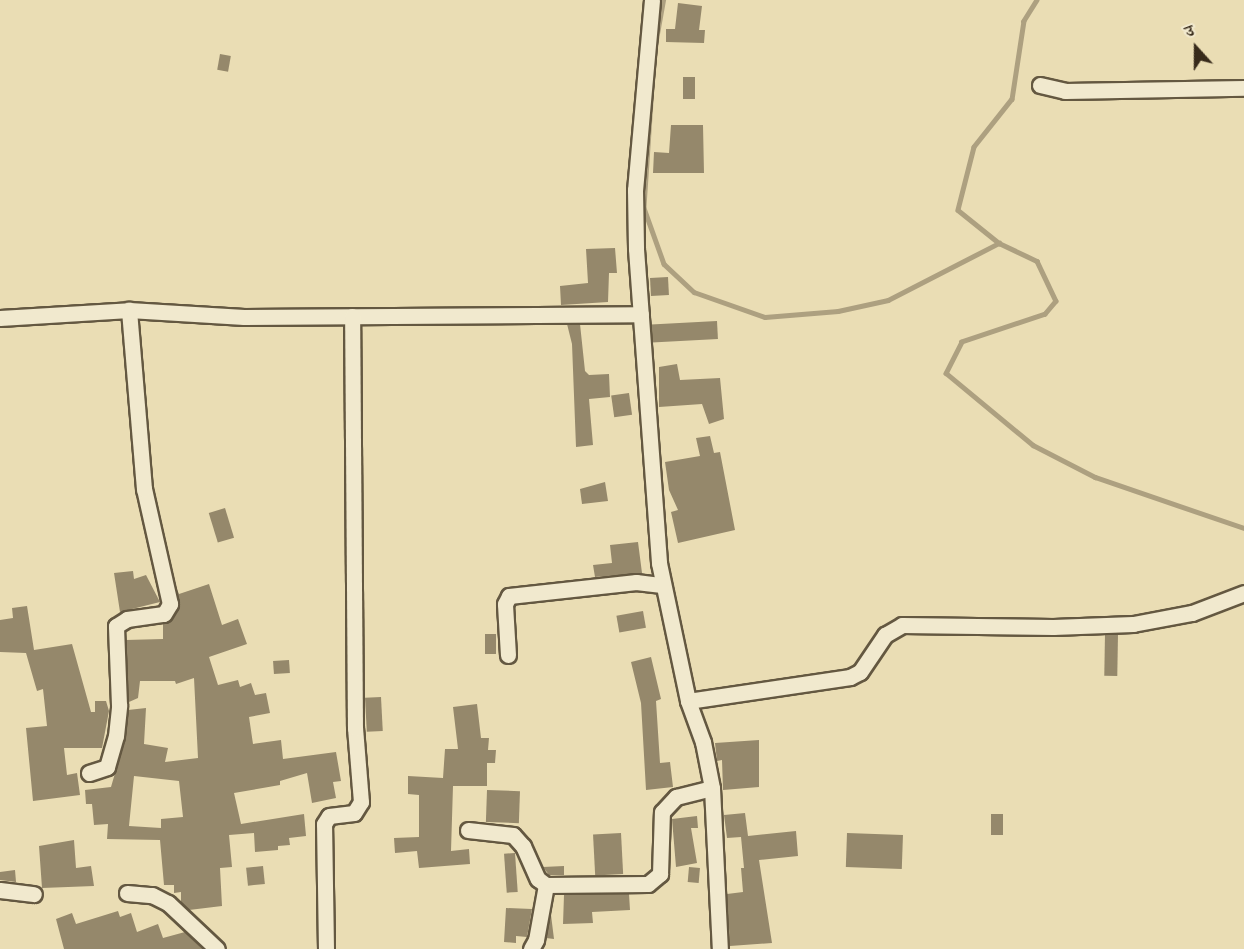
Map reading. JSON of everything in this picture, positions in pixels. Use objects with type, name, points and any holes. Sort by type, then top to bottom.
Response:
[{"type":"street","points":[[652,0],[634,190],[641,314],[662,585],[688,701],[703,742],[712,788],[720,949]]},
{"type":"street","points":[[1041,86],[1065,91],[1244,88]]},
{"type":"street","points":[[0,318],[129,310],[244,317],[641,314]]},
{"type":"street","points":[[89,773],[107,767],[116,736],[119,705],[116,626],[127,619],[164,614],[170,604],[144,489],[129,310]]},
{"type":"street","points":[[326,949],[324,824],[334,814],[354,813],[361,802],[356,728],[352,316]]},
{"type":"street","points":[[508,655],[506,604],[509,596],[636,582],[662,585]]},
{"type":"street","points":[[688,701],[850,677],[860,672],[885,635],[902,625],[1053,627],[1133,624],[1192,613],[1244,594]]},
{"type":"street","points":[[468,830],[513,835],[523,846],[538,879],[546,885],[652,883],[660,874],[662,812],[676,796],[712,788]]},
{"type":"street","points":[[531,949],[546,885]]},
{"type":"street","points":[[0,890],[34,894]]},
{"type":"street","points":[[127,892],[152,896],[168,903],[217,949]]},
{"type":"building","points":[[678,3],[702,6],[699,30],[705,30],[704,43],[666,42],[666,29],[675,29]]},
{"type":"building","points":[[220,54],[231,56],[228,72],[217,70]]},
{"type":"building","points":[[683,77],[695,77],[695,99],[683,99]]},
{"type":"building","points":[[671,125],[703,125],[704,173],[653,173],[654,152],[669,153]]},
{"type":"building","points":[[615,248],[617,273],[609,273],[608,302],[561,305],[560,286],[588,283],[586,249]]},
{"type":"building","points":[[668,277],[669,295],[651,296],[650,278]]},
{"type":"building","points":[[717,321],[718,339],[652,342],[651,324]]},
{"type":"building","points":[[567,324],[580,324],[585,371],[589,375],[609,374],[610,397],[589,399],[593,445],[576,447],[572,344]]},
{"type":"building","points":[[677,364],[680,380],[720,378],[724,419],[709,424],[702,404],[659,407],[659,367]]},
{"type":"building","points":[[629,393],[632,415],[614,417],[611,396]]},
{"type":"building","points":[[710,436],[714,453],[720,452],[735,530],[678,543],[671,512],[678,510],[669,490],[665,462],[700,456],[696,438]]},
{"type":"building","points":[[605,482],[608,501],[582,504],[580,489]]},
{"type":"building","points":[[225,508],[234,538],[218,543],[209,513]]},
{"type":"building","points":[[638,542],[642,573],[595,577],[593,565],[612,563],[610,545]]},
{"type":"building","points":[[133,571],[134,579],[146,575],[160,602],[120,612],[114,573]]},
{"type":"building","points":[[209,584],[222,625],[238,619],[247,644],[209,657],[218,685],[238,680],[240,687],[251,683],[255,695],[266,693],[270,713],[249,717],[253,744],[281,740],[283,759],[336,752],[341,781],[333,782],[336,798],[312,803],[307,773],[280,781],[280,785],[234,793],[241,824],[304,814],[306,836],[289,838],[290,845],[278,846],[278,850],[255,852],[254,833],[229,835],[232,867],[220,868],[222,906],[189,910],[181,902],[181,892],[174,893],[174,885],[164,885],[160,840],[107,839],[108,824],[94,825],[92,804],[86,804],[85,790],[111,787],[125,739],[128,710],[146,708],[144,744],[168,748],[165,762],[198,758],[194,678],[176,684],[175,681],[140,681],[138,698],[129,702],[126,640],[163,639],[163,624],[170,622],[179,608],[176,587],[179,594]],"holes":[[[134,776],[179,781],[183,817],[161,819],[161,828],[129,826]]]},
{"type":"building","points":[[27,606],[34,650],[72,644],[91,712],[95,712],[95,701],[106,701],[109,711],[102,748],[64,748],[67,775],[77,773],[80,795],[33,801],[26,728],[47,726],[43,689],[37,691],[26,653],[0,652],[0,620],[13,618],[12,608]]},
{"type":"building","points":[[643,611],[646,628],[619,632],[616,616]]},
{"type":"building","points":[[485,634],[496,634],[496,654],[485,654]]},
{"type":"building","points":[[1105,634],[1118,634],[1117,676],[1104,676]]},
{"type":"building","points":[[651,657],[661,699],[656,701],[660,763],[670,762],[673,787],[646,790],[641,703],[631,662]]},
{"type":"building","points":[[289,660],[290,673],[274,674],[273,661]]},
{"type":"building","points":[[381,697],[383,731],[367,732],[365,698]]},
{"type":"building","points":[[477,704],[481,738],[489,738],[488,750],[496,750],[495,763],[487,763],[487,786],[453,786],[451,851],[469,849],[470,864],[419,868],[417,851],[395,853],[394,838],[419,837],[419,795],[408,794],[408,776],[443,778],[445,749],[458,749],[453,707]]},
{"type":"building","points":[[759,740],[759,787],[723,790],[722,760],[717,761],[715,743]]},
{"type":"building","points":[[487,790],[520,791],[519,823],[486,822]]},
{"type":"building","points":[[745,813],[748,836],[796,831],[798,856],[759,860],[772,943],[730,946],[727,894],[743,892],[741,868],[744,868],[741,837],[727,838],[724,815]]},
{"type":"building","points":[[991,814],[1003,814],[1003,835],[991,835]]},
{"type":"building","points":[[697,816],[698,828],[691,828],[697,863],[676,867],[672,819]]},
{"type":"building","points":[[621,833],[623,874],[595,875],[593,834]]},
{"type":"building","points":[[847,833],[903,835],[902,869],[846,867]]},
{"type":"building","points":[[74,840],[76,868],[91,866],[94,886],[42,888],[39,846]]},
{"type":"building","points":[[515,853],[518,892],[507,893],[504,854]]},
{"type":"building","points":[[263,866],[265,884],[248,886],[246,868]]},
{"type":"building","points":[[564,866],[564,875],[549,875],[543,867]]},
{"type":"building","points":[[689,867],[700,868],[699,883],[688,882]]},
{"type":"building","points":[[15,870],[16,882],[0,880],[0,872]]},
{"type":"building","points":[[629,894],[630,910],[592,912],[593,923],[563,924],[564,895]]},
{"type":"building","points":[[506,908],[532,909],[527,937],[516,936],[516,943],[504,942]]},
{"type":"building","points":[[118,911],[120,917],[131,913],[137,932],[158,924],[163,938],[185,932],[202,949],[64,949],[56,919],[72,913],[76,924]]},
{"type":"building","points":[[551,915],[554,939],[546,938]]},
{"type":"waterway","points":[[655,45],[663,0]]},
{"type":"waterway","points":[[1037,0],[1024,21],[1012,99],[974,147],[958,210],[999,243],[1037,261],[1056,301],[1045,314],[962,342],[946,373],[1033,445],[1095,477],[1244,528]]},
{"type":"waterway","points":[[652,86],[644,208],[664,264],[694,292],[765,317],[838,311],[888,300],[999,243]]}]
